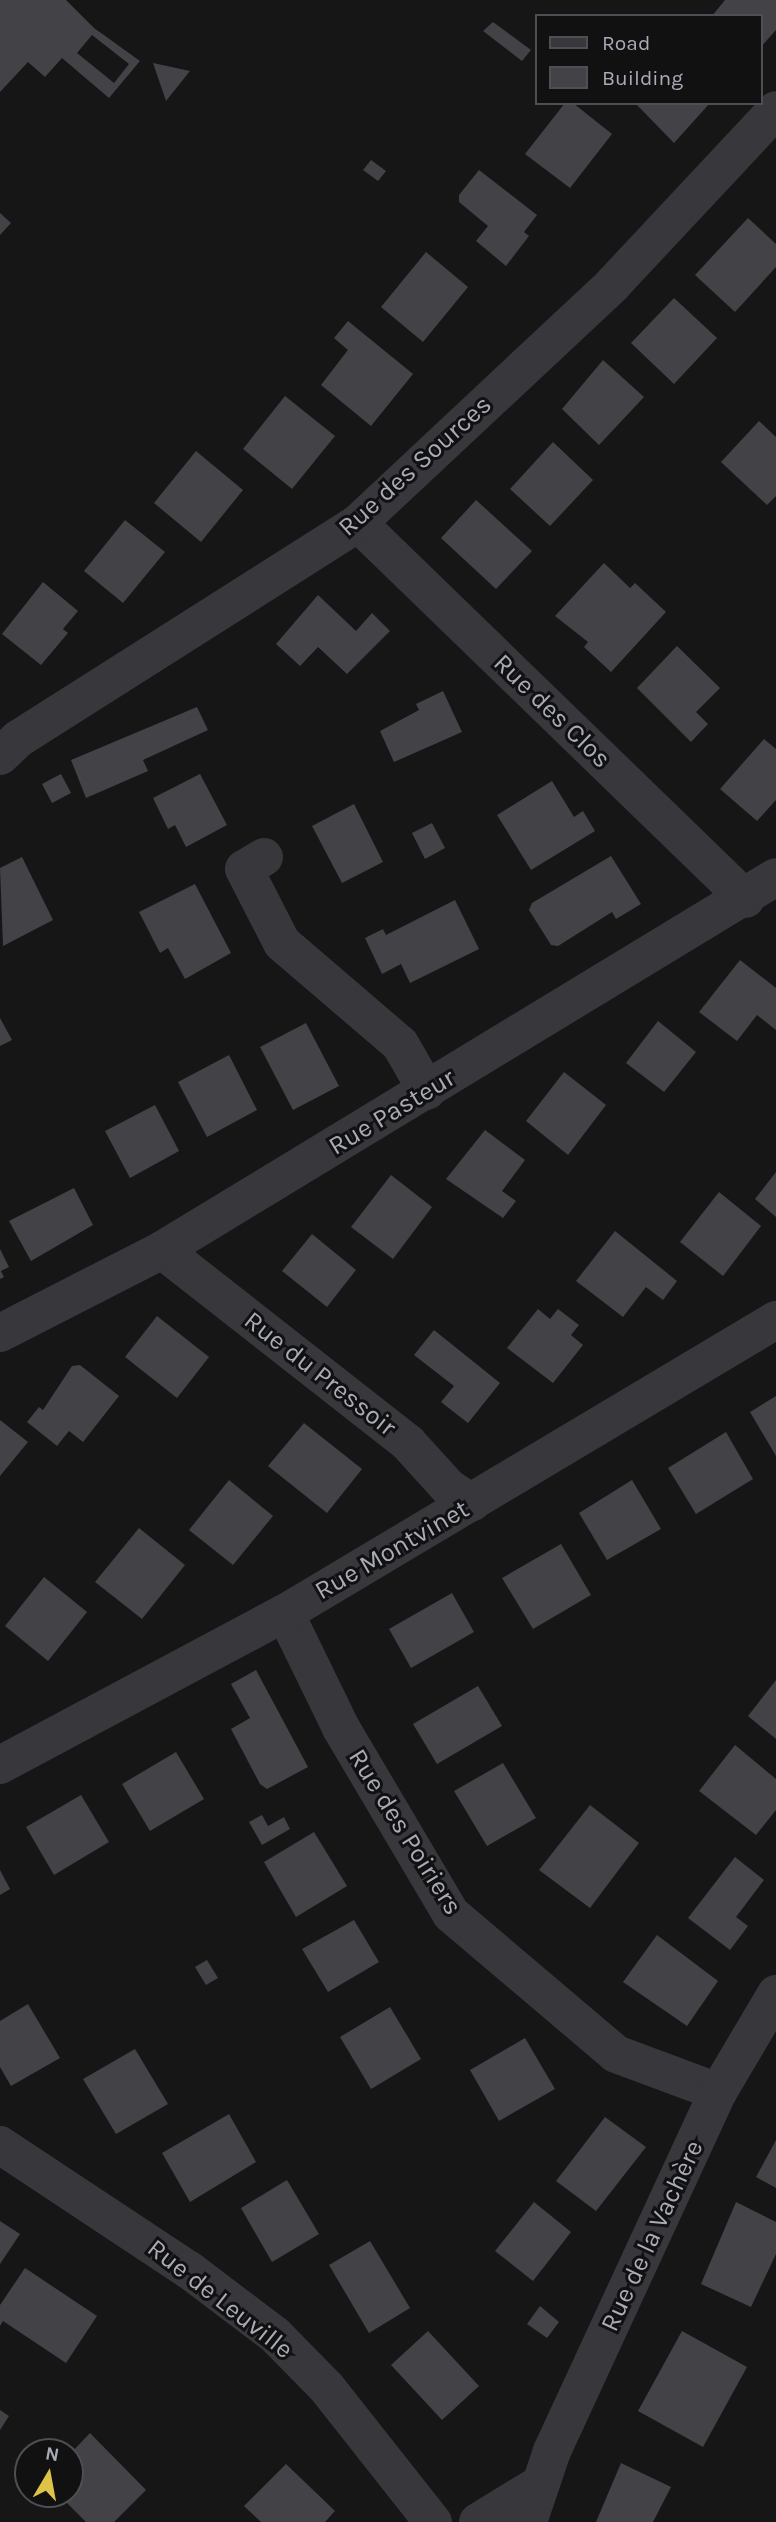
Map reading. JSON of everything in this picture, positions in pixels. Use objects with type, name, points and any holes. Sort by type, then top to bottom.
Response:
[{"type":"street","name":"Rue des Sources","points":[[0,756],[18,739],[358,523],[613,284],[776,110]]},
{"type":"street","name":"Rue des Clos","points":[[358,523],[746,899]]},
{"type":"street","points":[[264,857],[244,869],[282,943],[400,1044],[427,1091]]},
{"type":"street","name":"Rue Pasteur","points":[[0,1333],[162,1250],[746,899],[776,877]]},
{"type":"street","name":"Rue du Pressoir","points":[[162,1250],[408,1443],[449,1488],[472,1503]]},
{"type":"street","name":"Rue Montvinet","points":[[0,1765],[285,1613],[776,1320]]},
{"type":"street","name":"Rue des Poiriers","points":[[285,1613],[341,1728],[451,1914],[616,2054],[718,2092]]},
{"type":"street","name":"Rue de la Vachère","points":[[528,2522],[540,2484],[718,2092],[776,1994]]},
{"type":"street","name":"Rue de Leuville","points":[[0,2145],[189,2270],[275,2335],[327,2388],[433,2522]]},
{"type":"street","points":[[439,2522],[456,2518],[476,2522],[540,2484]]},
{"type":"building","points":[[0,0],[66,0],[94,28],[140,61],[109,98],[62,58],[45,77],[28,62],[0,92]],"holes":[[[92,35],[129,64],[114,83],[77,53]]]},
{"type":"building","points":[[725,0],[776,0],[776,30],[762,46],[762,14],[714,14]]},
{"type":"building","points":[[493,22],[531,50],[522,61],[483,31]]},
{"type":"building","points":[[153,63],[190,71],[166,101]]},
{"type":"building","points":[[563,105],[576,105],[612,134],[570,188],[525,154]]},
{"type":"building","points":[[637,105],[708,105],[674,143]]},
{"type":"building","points":[[371,160],[386,171],[378,181],[363,170]]},
{"type":"building","points":[[479,170],[537,215],[524,232],[529,236],[506,266],[476,241],[488,226],[459,202],[459,195]]},
{"type":"building","points":[[0,213],[11,223],[0,235]]},
{"type":"building","points":[[748,218],[776,244],[776,267],[735,312],[695,275]]},
{"type":"building","points":[[426,252],[468,287],[423,342],[381,307]]},
{"type":"building","points":[[674,298],[717,338],[674,384],[631,343]]},
{"type":"building","points":[[348,321],[413,374],[371,426],[321,385],[348,350],[334,338]]},
{"type":"building","points":[[603,360],[644,397],[599,445],[562,409]]},
{"type":"building","points":[[285,396],[335,436],[292,489],[243,449]]},
{"type":"building","points":[[759,421],[776,437],[776,496],[767,505],[721,462]]},
{"type":"building","points":[[553,442],[593,480],[550,526],[510,489]]},
{"type":"building","points":[[196,451],[243,490],[201,542],[154,503]]},
{"type":"building","points":[[476,500],[532,551],[496,589],[441,538]]},
{"type":"building","points":[[125,520],[165,552],[123,603],[84,571]]},
{"type":"building","points":[[604,563],[630,588],[635,583],[666,612],[611,672],[584,647],[588,642],[555,616]]},
{"type":"building","points":[[43,582],[78,611],[63,629],[68,633],[41,665],[2,634]]},
{"type":"building","points":[[318,595],[356,631],[372,613],[390,631],[347,674],[318,647],[300,666],[276,644]]},
{"type":"building","points":[[677,646],[720,688],[696,712],[708,724],[691,742],[637,688]]},
{"type":"building","points":[[443,691],[462,732],[394,762],[380,731],[419,710],[416,704]]},
{"type":"building","points":[[197,707],[208,730],[143,760],[148,771],[86,798],[71,760]]},
{"type":"building","points":[[764,739],[776,749],[776,800],[757,821],[720,789]]},
{"type":"building","points":[[61,774],[71,793],[52,803],[42,784]]},
{"type":"building","points":[[200,774],[227,825],[186,847],[175,825],[168,829],[153,798]]},
{"type":"building","points":[[552,781],[574,817],[583,811],[595,831],[531,870],[497,815]]},
{"type":"building","points":[[354,804],[383,862],[342,883],[312,826]]},
{"type":"building","points":[[432,823],[445,848],[425,859],[412,833]]},
{"type":"building","points":[[611,856],[641,904],[616,919],[612,912],[558,946],[551,945],[529,910],[532,903]]},
{"type":"building","points":[[22,857],[53,920],[3,946],[0,868]]},
{"type":"building","points":[[195,884],[231,953],[185,979],[168,948],[160,953],[139,912]]},
{"type":"building","points":[[455,900],[479,949],[410,983],[401,964],[382,974],[365,938],[383,929],[386,935]]},
{"type":"building","points":[[740,960],[776,988],[776,1030],[757,1015],[737,1041],[699,1012]]},
{"type":"building","points":[[0,1018],[12,1040],[0,1046]]},
{"type":"building","points":[[658,1021],[696,1052],[664,1092],[626,1063]]},
{"type":"building","points":[[306,1023],[339,1086],[293,1110],[260,1047]]},
{"type":"building","points":[[229,1055],[257,1110],[207,1137],[178,1082]]},
{"type":"building","points":[[564,1072],[606,1105],[568,1155],[526,1121]]},
{"type":"building","points":[[155,1105],[179,1151],[130,1178],[105,1131]]},
{"type":"building","points":[[485,1130],[525,1160],[502,1191],[516,1201],[503,1218],[446,1179]]},
{"type":"building","points":[[776,1172],[776,1217],[755,1199]]},
{"type":"building","points":[[391,1175],[432,1207],[393,1259],[351,1227]]},
{"type":"building","points":[[74,1188],[93,1225],[31,1261],[9,1221]]},
{"type":"building","points":[[719,1192],[761,1226],[723,1276],[680,1242]]},
{"type":"building","points":[[615,1231],[677,1281],[663,1300],[646,1287],[623,1317],[576,1281]]},
{"type":"building","points":[[312,1234],[356,1270],[327,1307],[282,1271]]},
{"type":"building","points":[[0,1249],[9,1267],[1,1271],[4,1277],[0,1279]]},
{"type":"building","points":[[538,1309],[550,1319],[558,1309],[579,1325],[571,1335],[583,1345],[553,1383],[507,1348]]},
{"type":"building","points":[[157,1316],[209,1357],[177,1398],[125,1357]]},
{"type":"building","points":[[434,1330],[500,1383],[468,1423],[441,1402],[454,1386],[414,1355]]},
{"type":"building","points":[[80,1365],[119,1396],[83,1442],[69,1431],[57,1446],[27,1422],[39,1407],[43,1410],[72,1366]]},
{"type":"building","points":[[776,1396],[776,1456],[750,1412]]},
{"type":"building","points":[[0,1420],[28,1442],[0,1476]]},
{"type":"building","points":[[304,1423],[362,1469],[327,1513],[268,1466]]},
{"type":"building","points":[[726,1432],[753,1479],[696,1514],[668,1468]]},
{"type":"building","points":[[229,1480],[273,1516],[233,1565],[189,1530]]},
{"type":"building","points":[[632,1480],[661,1529],[607,1560],[579,1513]]},
{"type":"building","points":[[139,1528],[185,1565],[142,1619],[95,1582]]},
{"type":"building","points":[[561,1544],[591,1595],[533,1629],[502,1578]]},
{"type":"building","points":[[44,1577],[87,1612],[48,1661],[5,1626]]},
{"type":"building","points":[[452,1593],[474,1632],[411,1668],[389,1629]]},
{"type":"building","points":[[256,1670],[308,1767],[267,1789],[260,1784],[231,1729],[250,1718],[231,1684]]},
{"type":"building","points":[[776,1680],[776,1739],[748,1716]]},
{"type":"building","points":[[478,1686],[502,1726],[437,1764],[413,1724]]},
{"type":"building","points":[[735,1745],[776,1779],[776,1810],[756,1835],[699,1791]]},
{"type":"building","points":[[176,1752],[204,1799],[150,1831],[122,1784]]},
{"type":"building","points":[[503,1763],[536,1818],[487,1846],[454,1791]]},
{"type":"building","points":[[81,1795],[109,1842],[54,1875],[26,1827]]},
{"type":"building","points":[[590,1805],[639,1843],[590,1908],[539,1870]]},
{"type":"building","points":[[262,1815],[268,1826],[284,1817],[290,1829],[262,1845],[249,1822]]},
{"type":"building","points":[[314,1832],[347,1886],[296,1917],[264,1862]]},
{"type":"building","points":[[735,1857],[764,1880],[736,1917],[748,1926],[730,1950],[688,1918]]},
{"type":"building","points":[[0,1870],[10,1889],[0,1895]]},
{"type":"building","points":[[354,1920],[379,1962],[328,1992],[302,1949]]},
{"type":"building","points":[[657,1935],[718,1981],[687,2026],[623,1982]]},
{"type":"building","points":[[207,1960],[218,1978],[206,1985],[195,1967]]},
{"type":"building","points":[[28,2004],[60,2058],[11,2086],[0,2067],[0,2021]]},
{"type":"building","points":[[390,2007],[421,2059],[371,2089],[340,2037]]},
{"type":"building","points":[[525,2038],[555,2089],[499,2121],[470,2070]]},
{"type":"building","points":[[135,2049],[168,2104],[116,2134],[83,2079]]},
{"type":"building","points":[[229,2114],[256,2162],[190,2202],[162,2153]]},
{"type":"building","points":[[605,2117],[646,2147],[596,2211],[556,2181]]},
{"type":"building","points":[[776,2140],[776,2188],[756,2177]]},
{"type":"building","points":[[287,2180],[319,2234],[272,2262],[241,2208]]},
{"type":"building","points":[[534,2202],[571,2232],[533,2281],[495,2251]]},
{"type":"building","points":[[736,2202],[776,2222],[776,2254],[751,2307],[701,2284]]},
{"type":"building","points":[[0,2221],[20,2234],[0,2264]]},
{"type":"building","points":[[370,2241],[410,2308],[369,2333],[329,2265]]},
{"type":"building","points":[[25,2268],[97,2316],[66,2363],[3,2321],[0,2326],[0,2305]]},
{"type":"building","points":[[540,2306],[559,2322],[547,2338],[527,2324]]},
{"type":"building","points":[[428,2331],[479,2386],[442,2420],[391,2365]]},
{"type":"building","points":[[682,2331],[747,2367],[703,2447],[638,2411]]},
{"type":"building","points":[[0,2410],[9,2416],[0,2430]]},
{"type":"building","points":[[90,2433],[146,2490],[114,2522],[86,2522],[72,2508],[84,2508],[84,2439]]},
{"type":"building","points":[[621,2463],[671,2487],[653,2522],[596,2522]]},
{"type":"building","points":[[286,2464],[335,2511],[325,2522],[261,2522],[244,2506]]}]
